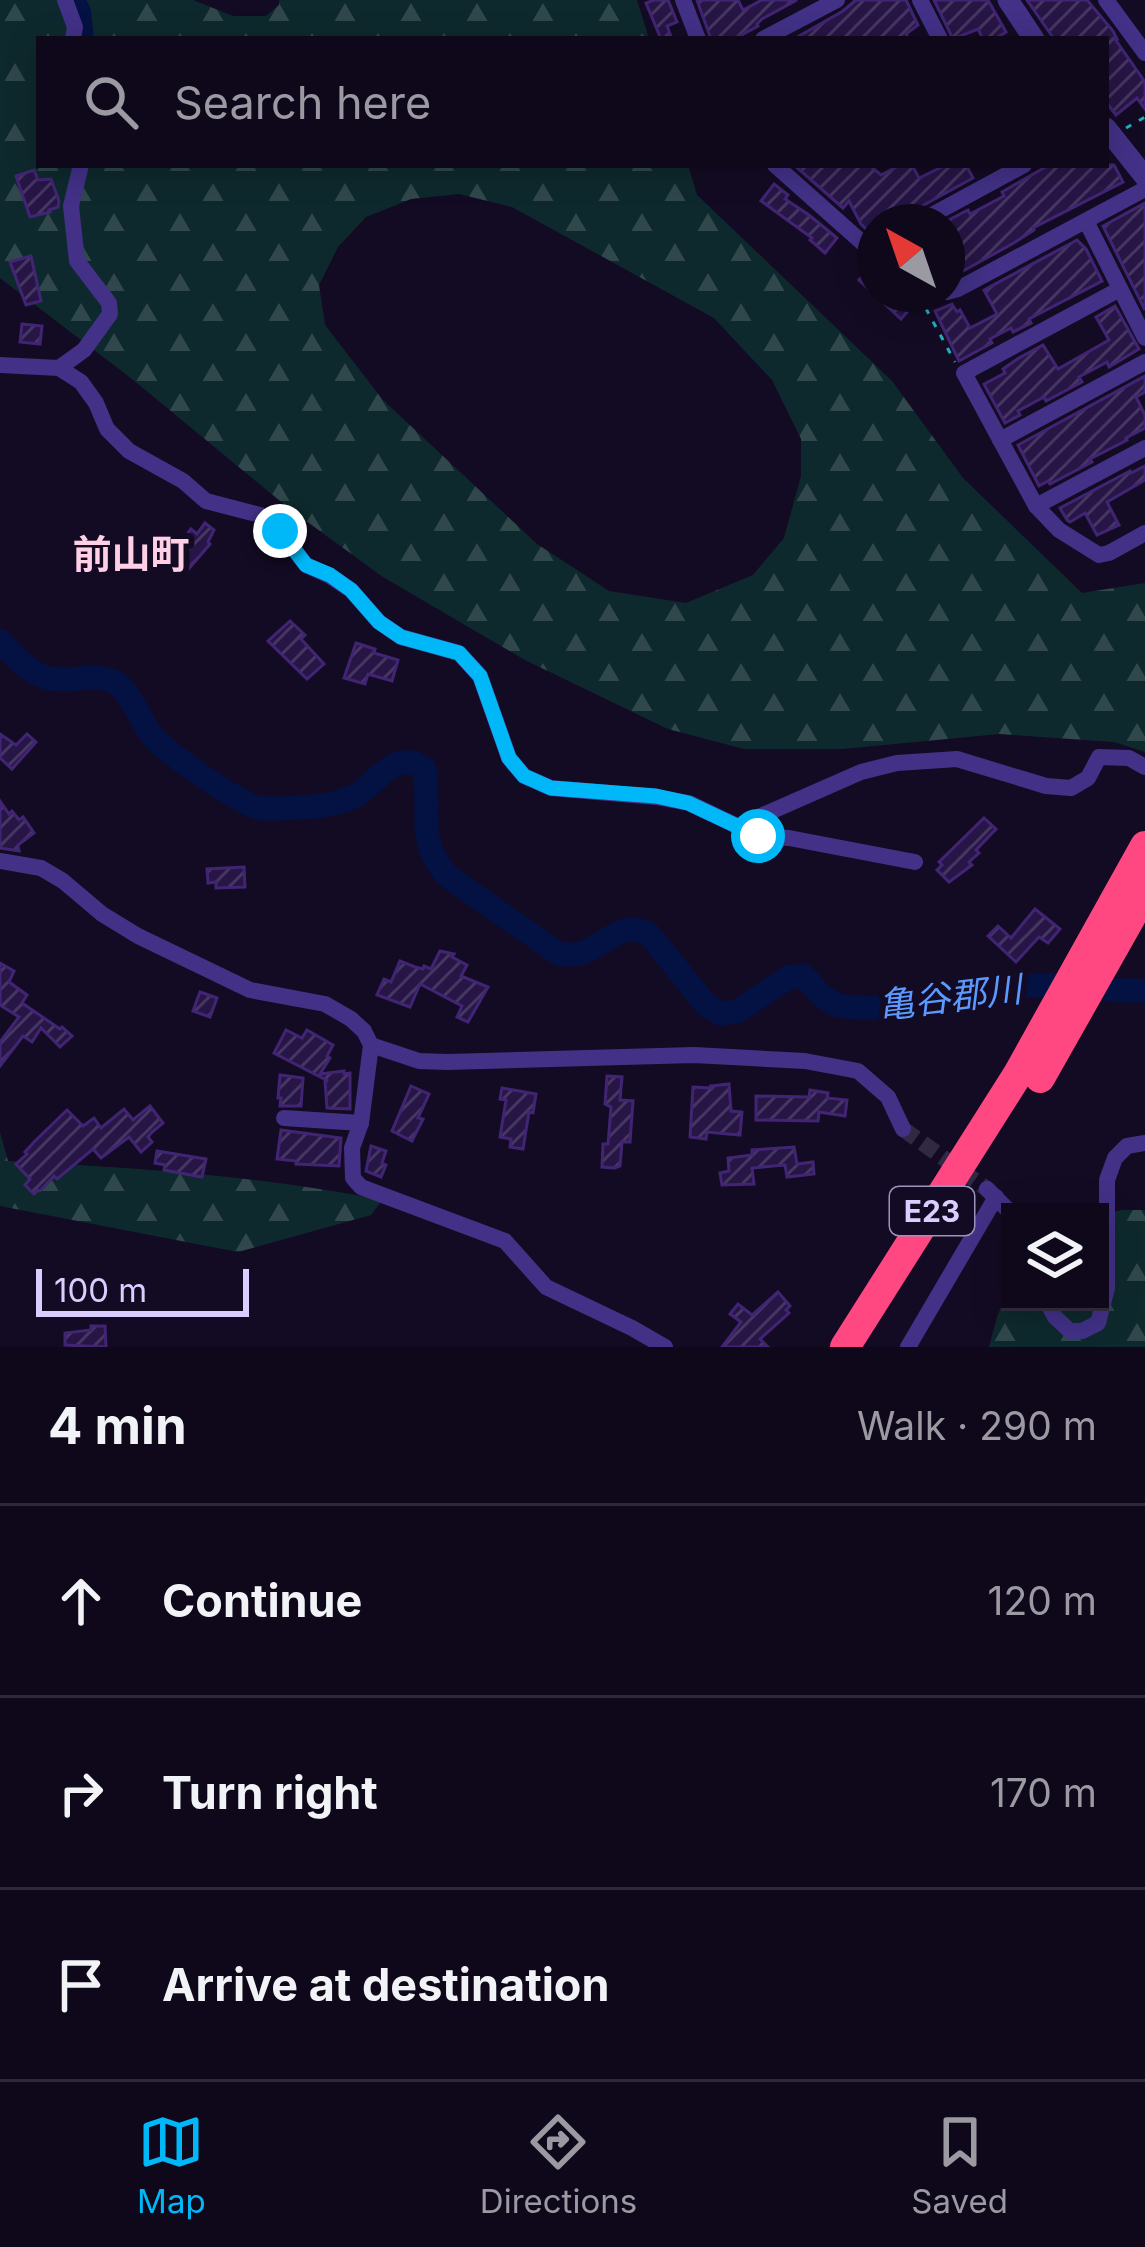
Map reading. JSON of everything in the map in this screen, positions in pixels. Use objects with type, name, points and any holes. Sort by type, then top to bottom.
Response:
[{"type":"highway","points":[[1028,1078],[1086,973],[1145,846]]},
{"type":"highway","points":[[1086,973],[1145,892]]},
{"type":"highway","name":"E23","points":[[845,1347],[1028,1078]]},
{"type":"highway","name":"E23","points":[[870,1347],[1028,1078]]},
{"type":"street","points":[[65,0],[74,36]]},
{"type":"street","points":[[682,0],[697,36]]},
{"type":"street","points":[[770,36],[837,0]]},
{"type":"street","points":[[920,0],[934,36]]},
{"type":"street","points":[[1008,0],[1032,36]]},
{"type":"street","points":[[1106,0],[1137,29],[1145,53]]},
{"type":"street","points":[[1109,132],[1145,178]]},
{"type":"street","points":[[59,368],[84,350],[110,314],[109,303],[77,261],[70,206],[80,168]]},
{"type":"street","points":[[778,168],[857,235]]},
{"type":"street","points":[[952,204],[1018,168]]},
{"type":"street","points":[[965,286],[1145,189]]},
{"type":"street","points":[[1086,220],[1145,338]]},
{"type":"street","points":[[1120,289],[964,373],[1036,506],[1059,530],[1100,555],[1145,533]]},
{"type":"street","points":[[1000,440],[1145,362]]},
{"type":"street","points":[[0,364],[59,368],[82,382],[107,429],[129,452],[183,481],[206,501],[260,515],[280,531],[306,565],[351,590],[379,622],[401,637],[459,653],[480,676],[509,758],[524,776],[551,788],[688,803],[758,836],[915,862]]},
{"type":"street","points":[[1036,506],[1145,448]]},
{"type":"street","points":[[738,826],[861,772],[897,763],[957,759],[1046,787],[1071,788],[1088,778],[1099,757],[1137,762]]},
{"type":"street","points":[[0,861],[41,868],[138,936],[250,990],[325,1004],[351,1019],[371,1045],[361,1123],[352,1148],[353,1178],[361,1187],[505,1241],[547,1286],[664,1347]]},
{"type":"street","points":[[371,1045],[447,1063],[694,1055],[805,1061],[858,1071],[887,1097],[903,1129]]},
{"type":"street","points":[[284,1118],[361,1123]]},
{"type":"street","points":[[1107,1203],[1107,1180],[1115,1158],[1127,1146],[1145,1143]]},
{"type":"street","points":[[908,1347],[992,1193],[1001,1203]]},
{"type":"street","points":[[1052,1311],[1070,1331],[1098,1323],[1101,1311]]},
{"type":"path","points":[[928,312],[964,373]]},
{"type":"green space","points":[[0,0],[193,0],[233,16],[266,16],[279,0],[637,0],[648,36],[36,36],[36,168],[689,168],[697,195],[892,381],[963,478],[1082,593],[1145,583],[1145,752],[1114,742],[999,734],[842,749],[744,749],[668,729],[525,660],[383,577],[291,510],[0,278]],"holes":[[[459,194],[512,207],[714,318],[772,380],[801,439],[801,476],[784,538],[753,575],[686,603],[609,591],[537,544],[382,399],[325,325],[319,285],[338,247],[366,217],[411,199]]]},
{"type":"green space","points":[[0,1132],[8,1161],[242,1179],[382,1200],[371,1215],[238,1252],[0,1206]]},
{"type":"green space","points":[[1145,1210],[1145,1347],[989,1347],[1001,1307],[1001,1311],[1109,1311],[1109,1212]]},
{"type":"building","points":[[668,0],[677,22],[667,26],[671,36],[660,36],[646,3]]},
{"type":"building","points":[[697,0],[738,0],[743,10],[762,0],[797,0],[740,36],[710,36]]},
{"type":"building","points":[[856,0],[906,0],[918,25],[907,36],[799,36]]},
{"type":"building","points":[[934,0],[988,0],[1006,32],[982,36],[978,29],[952,36]]},
{"type":"building","points":[[1027,0],[1087,0],[1145,82],[1145,109],[1137,98],[1116,115],[1109,106],[1109,36],[1052,36]]},
{"type":"building","points":[[1114,165],[1123,182],[965,270],[965,212],[970,214],[1004,196],[1002,192],[1044,168]]},
{"type":"building","points":[[797,168],[873,168],[881,175],[894,168],[914,168],[919,178],[940,168],[968,168],[973,178],[926,204],[857,204],[857,216],[849,201],[843,208]]},
{"type":"building","points":[[34,170],[38,180],[51,179],[59,201],[50,212],[30,217],[16,176]]},
{"type":"building","points":[[774,184],[788,195],[785,199],[837,238],[825,253],[761,201]]},
{"type":"building","points":[[1145,203],[1145,310],[1103,226]]},
{"type":"building","points":[[1077,240],[1102,281],[1029,319],[1031,323],[990,339],[992,343],[959,361],[935,312],[961,312],[970,328],[997,314],[984,290]]},
{"type":"building","points":[[31,256],[41,301],[26,305],[10,262]]},
{"type":"building","points":[[1115,306],[1139,349],[1109,367],[1107,362],[1079,377],[1082,382],[1046,401],[1044,397],[1005,423],[984,384],[1043,345],[1058,369],[1109,340],[1096,317]]},
{"type":"building","points":[[22,324],[42,326],[40,344],[20,342]]},
{"type":"building","points":[[1145,376],[1145,392],[1136,397],[1145,415],[1145,428],[1090,459],[1092,462],[1039,486],[1018,445]]},
{"type":"building","points":[[1145,466],[1145,480],[1107,502],[1119,525],[1097,535],[1085,513],[1067,520],[1060,508]]},
{"type":"building","points":[[205,523],[214,530],[210,544],[186,572],[169,559],[191,529],[197,534]]},
{"type":"building","points":[[290,621],[324,664],[307,679],[268,641]]},
{"type":"building","points":[[356,643],[398,660],[392,681],[368,674],[365,684],[344,678]]},
{"type":"building","points":[[0,734],[16,745],[27,734],[36,742],[12,769],[0,758]]},
{"type":"building","points":[[0,801],[9,814],[12,811],[19,820],[23,817],[34,833],[18,845],[19,851],[0,848]]},
{"type":"building","points":[[984,818],[996,829],[976,850],[979,853],[969,862],[972,865],[949,882],[937,870],[942,865],[939,862]]},
{"type":"building","points":[[244,867],[245,887],[216,888],[216,882],[208,883],[207,869]]},
{"type":"building","points":[[1035,909],[1060,929],[1048,943],[1039,937],[1016,962],[988,936],[998,926],[1011,938]]},
{"type":"building","points":[[440,951],[454,954],[467,965],[461,976],[488,987],[468,1022],[457,1017],[462,1006],[420,984],[410,1007],[377,995],[384,979],[391,982],[400,961],[431,969]]},
{"type":"building","points":[[0,963],[14,971],[9,982],[27,995],[22,1003],[72,1036],[60,1047],[41,1028],[32,1042],[23,1036],[0,1066],[0,1042],[19,1017],[0,1005]]},
{"type":"building","points":[[200,992],[217,998],[210,1017],[193,1011]]},
{"type":"building","points":[[286,1030],[302,1038],[307,1030],[333,1045],[320,1074],[350,1073],[350,1109],[327,1108],[328,1081],[274,1053]]},
{"type":"building","points":[[280,1075],[303,1078],[301,1106],[280,1106]]},
{"type":"building","points":[[607,1076],[622,1077],[620,1100],[633,1101],[630,1142],[622,1142],[620,1166],[615,1168],[602,1167],[611,1107],[605,1104]]},
{"type":"building","points":[[729,1084],[731,1111],[742,1112],[740,1135],[707,1132],[706,1139],[690,1137],[693,1087]]},
{"type":"building","points":[[411,1086],[429,1094],[412,1141],[392,1131]]},
{"type":"building","points":[[502,1088],[536,1094],[523,1149],[510,1147],[511,1139],[500,1137],[506,1100],[500,1099]]},
{"type":"building","points":[[810,1090],[847,1100],[845,1116],[819,1112],[818,1121],[756,1120],[756,1096],[809,1097]]},
{"type":"building","points":[[150,1106],[163,1123],[141,1152],[129,1137],[101,1158],[93,1149],[34,1194],[25,1185],[30,1179],[16,1164],[67,1110],[83,1126],[94,1118],[101,1128],[124,1109],[133,1120]]},
{"type":"building","points":[[281,1130],[341,1138],[339,1166],[277,1159]]},
{"type":"building","points":[[371,1146],[386,1151],[381,1177],[366,1171]]},
{"type":"building","points":[[794,1147],[797,1164],[813,1162],[814,1174],[787,1177],[785,1165],[752,1168],[754,1184],[722,1185],[720,1173],[729,1171],[728,1158],[752,1155],[752,1150]]},
{"type":"building","points":[[157,1151],[206,1159],[202,1177],[164,1170],[165,1165],[155,1163]]},
{"type":"building","points":[[778,1292],[790,1306],[789,1313],[760,1339],[768,1347],[722,1347],[741,1322],[730,1314],[738,1304],[752,1315]]},
{"type":"building","points":[[91,1326],[105,1326],[106,1347],[65,1345],[65,1333],[91,1330]]},
{"type":"waterway","points":[[73,0],[82,36]]},
{"type":"waterway","name":"亀谷郡川","points":[[0,641],[24,665],[50,679],[114,682],[126,692],[158,741],[184,763],[256,807],[332,804],[363,791],[394,765],[403,762],[424,768],[428,839],[446,875],[559,954],[579,954],[631,929],[650,935],[706,1005],[721,1014],[738,1011],[789,977],[804,976],[839,1006],[865,1008],[941,1004],[1023,986],[1077,984],[1145,991]]},
{"type":"tunnel","points":[[903,1129],[987,1189]]},
{"type":"district","name":"前山町","points":[[131,553]]},
{"type":"route","points":[[280,531],[306,565],[351,590],[379,622],[401,637],[459,653],[480,676],[509,758],[524,776],[551,788],[688,803],[758,836]]}]
